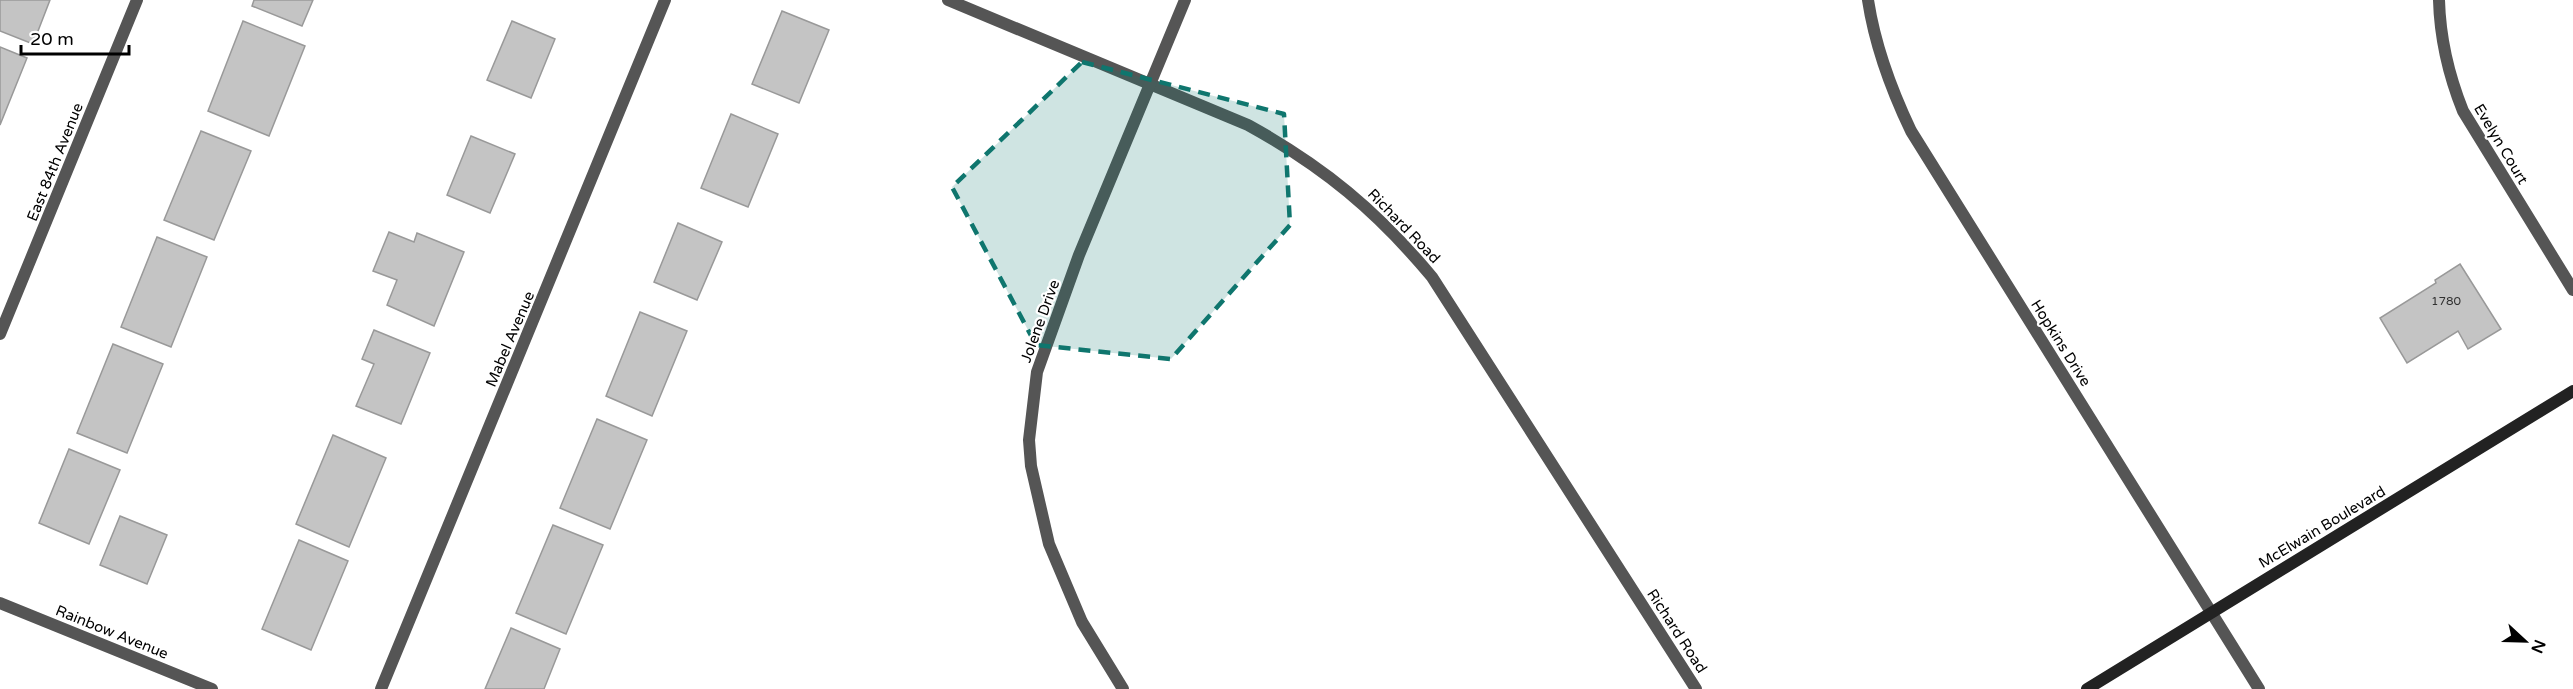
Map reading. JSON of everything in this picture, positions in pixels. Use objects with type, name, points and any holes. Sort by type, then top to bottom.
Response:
[{"type":"street","name":"East 84th Avenue","points":[[0,334],[137,0]]},
{"type":"street","name":"Mabel Avenue","points":[[381,689],[665,0]]},
{"type":"street","name":"Richard Road","points":[[948,0],[1248,126],[1295,152],[1337,181],[1371,211],[1409,249],[1432,277],[1696,689]]},
{"type":"street","name":"Jolene Drive","points":[[1123,689],[1082,622],[1049,544],[1031,466],[1029,440],[1037,372],[1079,255],[1185,0]]},
{"type":"street","name":"Hopkins Drive","points":[[1868,0],[1871,22],[1893,93],[1911,130],[2259,689]]},
{"type":"street","name":"Evelyn Court","points":[[2439,0],[2440,21],[2453,86],[2463,111],[2573,290]]},
{"type":"street","name":"McElwain Boulevard","points":[[2087,689],[2573,391]]},
{"type":"street","name":"Rainbow Avenue","points":[[0,603],[212,689]]},
{"type":"highlighted area","points":[[1082,62],[1284,114],[1290,225],[1171,359],[1036,345],[952,187]]},
{"type":"building","points":[[0,0],[50,0],[33,44],[0,31]]},
{"type":"building","points":[[254,0],[313,0],[302,26],[252,6]]},
{"type":"building","points":[[782,11],[829,30],[799,103],[752,84]]},
{"type":"building","points":[[243,21],[305,46],[269,136],[208,111]]},
{"type":"building","points":[[512,21],[555,39],[531,98],[487,80]]},
{"type":"building","points":[[0,47],[27,58],[0,125]]},
{"type":"building","points":[[731,114],[778,134],[748,207],[701,188]]},
{"type":"building","points":[[201,131],[251,151],[214,240],[164,220]]},
{"type":"building","points":[[471,136],[515,154],[490,213],[447,195]]},
{"type":"building","points":[[678,223],[722,242],[697,300],[654,282]]},
{"type":"building","points":[[389,232],[414,242],[417,233],[464,252],[434,326],[387,305],[397,280],[373,271]]},
{"type":"building","points":[[157,237],[207,257],[171,347],[121,327]]},
{"type":"building","points":[[2460,264],[2501,329],[2468,349],[2458,331],[2407,363],[2380,318],[2436,283],[2435,280]]},
{"type":"building","points":[[640,312],[687,331],[652,416],[606,396]]},
{"type":"building","points":[[374,330],[430,353],[401,424],[356,406],[374,364],[362,359]]},
{"type":"building","points":[[113,344],[163,364],[127,453],[77,433]]},
{"type":"building","points":[[597,419],[647,440],[610,529],[560,508]]},
{"type":"building","points":[[333,435],[386,458],[349,547],[296,524]]},
{"type":"building","points":[[69,449],[120,470],[89,544],[39,523]]},
{"type":"building","points":[[120,516],[167,535],[147,584],[100,565]]},
{"type":"building","points":[[553,525],[603,545],[566,634],[516,613]]},
{"type":"building","points":[[299,540],[348,561],[311,650],[262,629]]},
{"type":"building","points":[[511,628],[560,649],[544,689],[485,689]]}]
